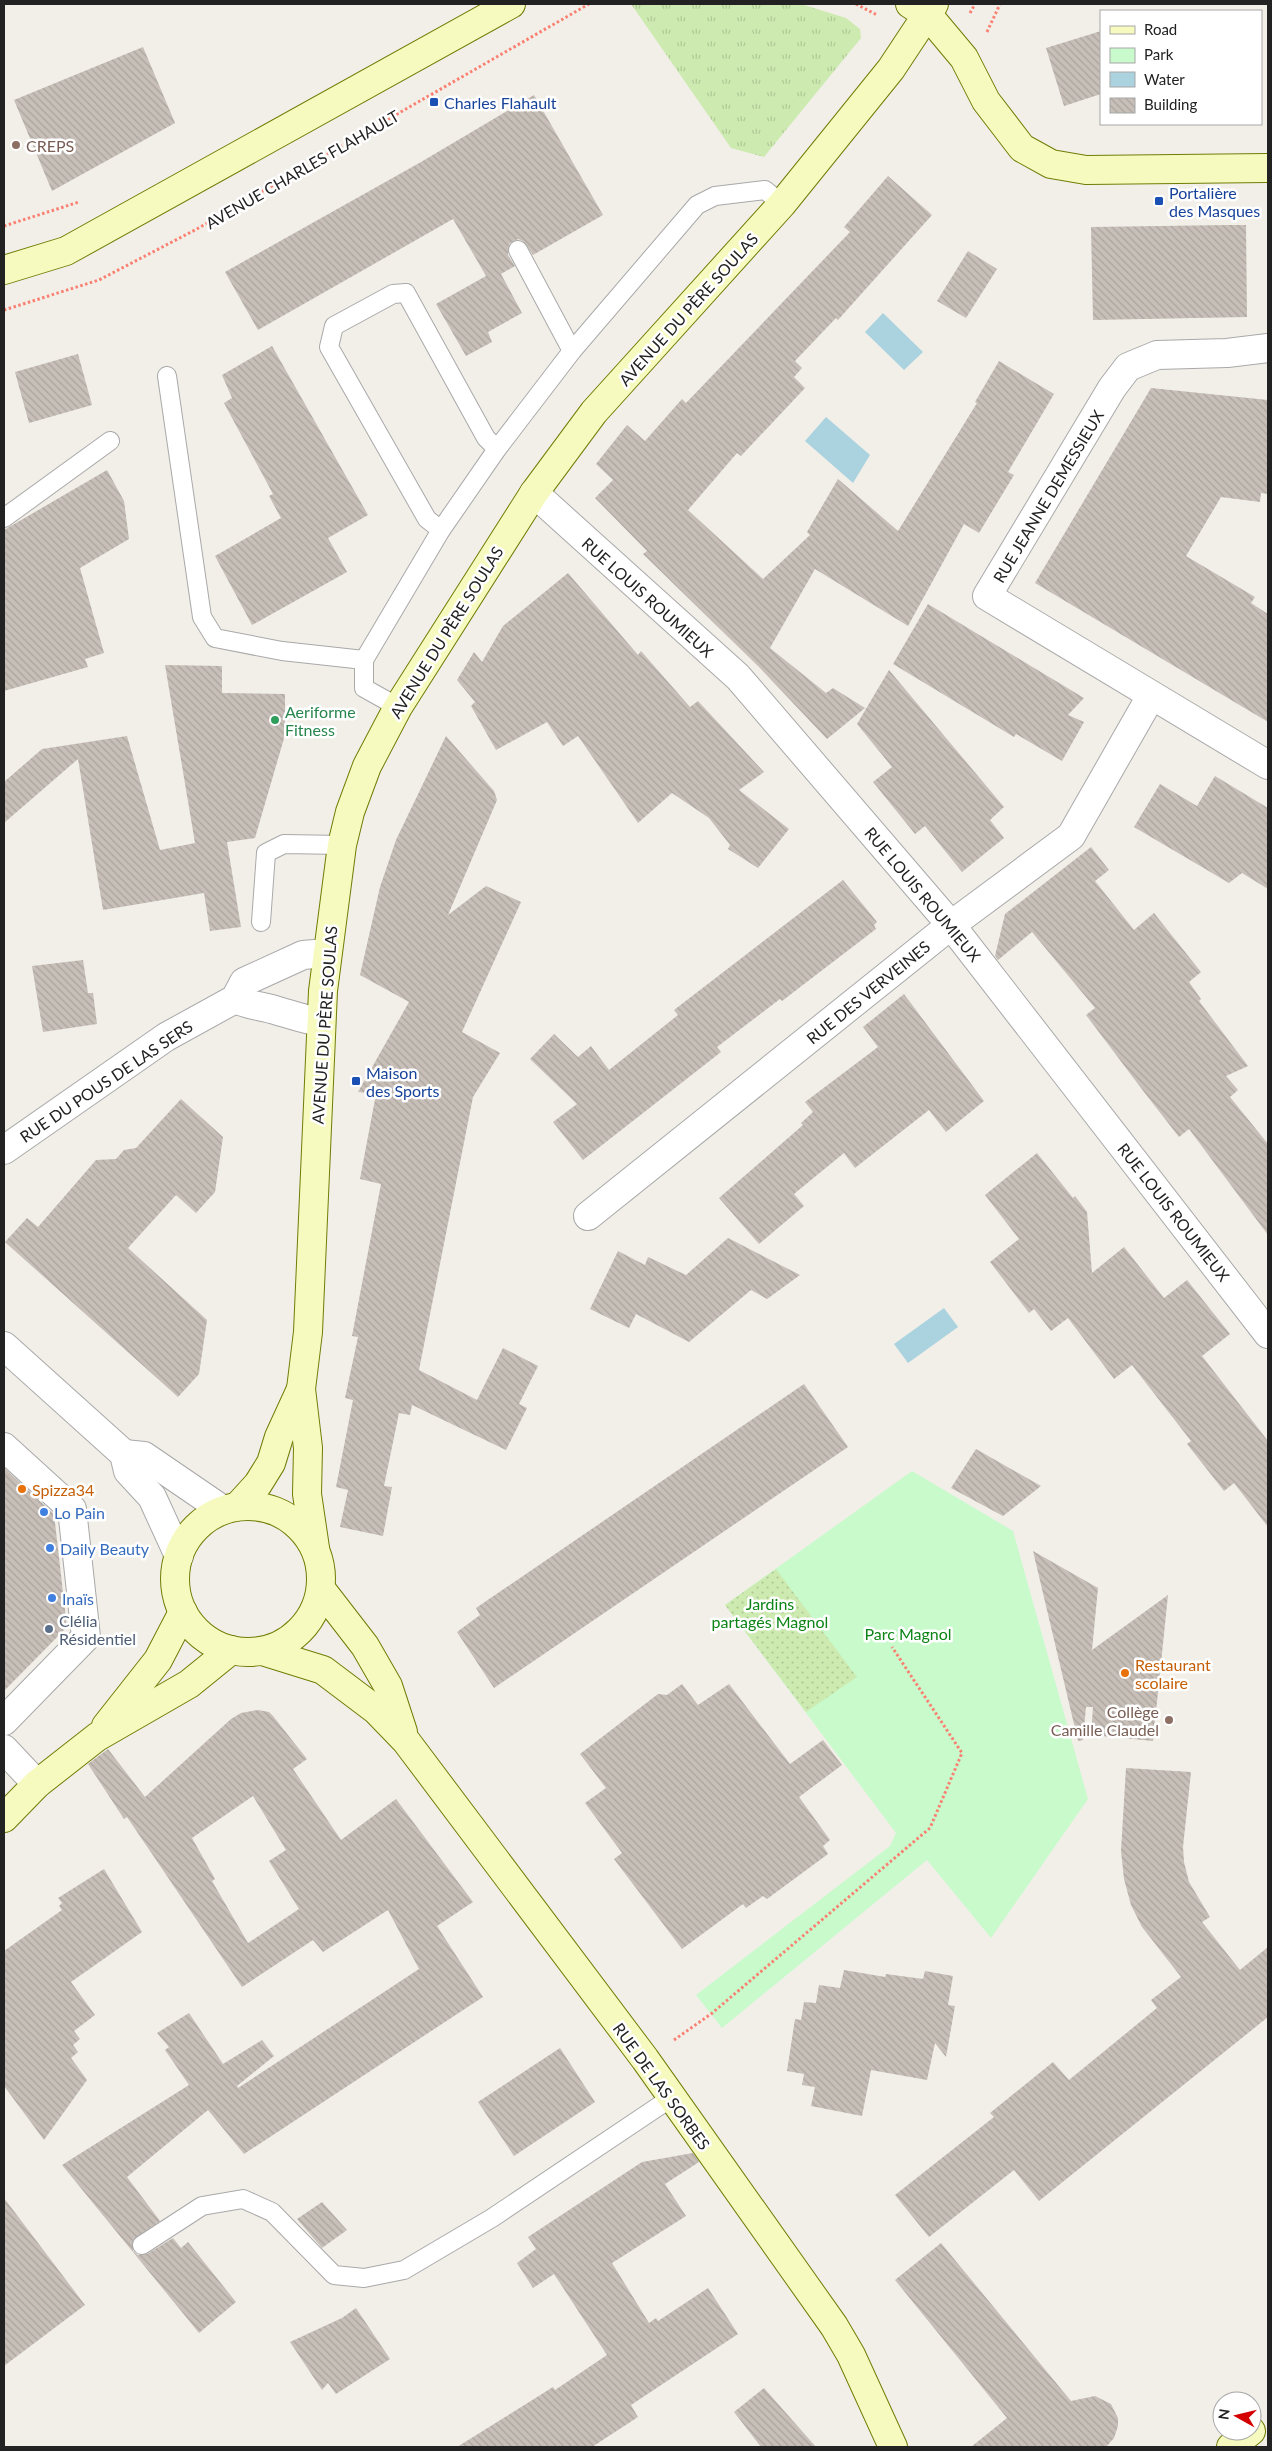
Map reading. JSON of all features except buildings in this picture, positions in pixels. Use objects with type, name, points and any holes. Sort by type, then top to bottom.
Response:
[{"type":"main road","points":[[4,270],[66,251],[511,4]]},
{"type":"main road","points":[[924,8],[964,58],[986,101],[1022,148],[1051,164],[1086,170],[1268,168]]},
{"type":"main road","name":"AVENUE DU PÈRE SOULAS","points":[[314,1548],[307,1494],[308,1448],[301,1389],[308,1332],[321,1022],[326,953],[342,845],[350,812],[367,766],[398,707],[534,493],[594,412],[782,204],[892,69],[924,8]]},
{"type":"main road","name":"AVENUE DU PÈRE SOULAS","points":[[230,1508],[258,1484],[270,1463],[279,1437],[301,1389]]},
{"type":"main road","points":[[260,1507],[282,1514],[302,1528],[314,1548],[321,1568],[321,1589],[314,1611],[302,1630],[283,1644],[262,1651],[247,1653],[231,1650],[211,1642],[195,1629],[183,1612],[176,1584],[179,1556],[189,1537],[199,1526],[230,1508],[260,1507]]},
{"type":"main road","name":"RUE DE LAS SORBES","points":[[321,1589],[365,1646],[388,1686],[406,1741]]},
{"type":"main road","points":[[97,1737],[158,1660],[183,1612]]},
{"type":"main road","points":[[4,1818],[37,1784],[97,1737],[189,1684],[231,1650]]},
{"type":"main road","name":"RUE DE LAS SORBES","points":[[262,1651],[323,1670],[376,1710],[406,1741],[644,2059],[834,2326],[851,2355],[893,2447]]},
{"type":"street","name":"RUE JEANNE DEMESSIEUX","points":[[1268,348],[1226,353],[1157,355],[1128,367],[1112,388],[987,596],[1268,765]]},
{"type":"street","name":"RUE LOUIS ROUMIEUX","points":[[534,493],[738,677],[951,925],[1268,1334]]},
{"type":"street","name":"RUE DES VERVEINES","points":[[588,1216],[951,925],[1071,836],[1152,696]]},
{"type":"street","name":"RUE DU POUS DE LAS SERS","points":[[4,1150],[166,1037],[235,999],[244,982],[303,955],[326,953]]},
{"type":"street","points":[[235,999],[249,1006],[279,1011],[302,1019],[321,1022]]},
{"type":"street","points":[[4,1346],[124,1454],[128,1471],[152,1497],[179,1556]]},
{"type":"street","points":[[4,1446],[72,1509],[86,1637],[4,1721]]},
{"type":"street","points":[[124,1454],[144,1456],[230,1508]]},
{"type":"street","points":[[4,1749],[37,1784]]},
{"type":"lane","points":[[398,707],[364,688],[364,660],[441,530],[496,449],[572,351],[697,205],[715,196],[765,190],[782,204]]},
{"type":"lane","points":[[518,250],[572,351]]},
{"type":"lane","points":[[441,530],[427,518],[329,347],[334,326],[393,294],[406,293],[486,438],[496,449]]},
{"type":"lane","points":[[167,376],[202,617],[215,638],[282,651],[364,660]]},
{"type":"lane","points":[[4,518],[110,441]]},
{"type":"lane","points":[[261,922],[266,853],[284,844],[342,845]]},
{"type":"lane","points":[[142,2245],[202,2206],[243,2199],[272,2212],[334,2275],[364,2278],[404,2270],[492,2218],[671,2098]]},
{"type":"path","name":"AVENUE CHARLES FLAHAULT","points":[[4,310],[99,280],[169,244],[589,4]]},
{"type":"path","points":[[987,32],[1000,4]]},
{"type":"path","points":[[4,226],[83,201]]},
{"type":"path","points":[[644,2059],[711,2014],[930,1828],[962,1753],[892,1647]]},
{"type":"green space","points":[[631,4],[801,4],[846,18],[860,29],[861,38],[764,157],[731,148]]},
{"type":"green space","name":"Parc Magnol","points":[[912,1471],[1013,1531],[1088,1799],[991,1938],[927,1860],[722,2028],[696,1995],[890,1846],[896,1833],[725,1605]]},
{"type":"green space","name":"Jardins partagés Magnol","points":[[776,1569],[857,1677],[806,1712],[725,1605]]},
{"type":"water","points":[[883,313],[923,352],[904,370],[865,332]]},
{"type":"water","points":[[826,417],[870,455],[853,483],[805,441]]},
{"type":"water","points":[[944,1308],[958,1327],[908,1363],[894,1344]]},
{"type":"place","name":"Charles Flahault","points":[[434,102]]},
{"type":"place","name":"CREPS","points":[[16,145]]},
{"type":"place","name":"Portalière des Masques","points":[[1159,201]]},
{"type":"place","name":"Aeriforme Fitness","points":[[275,720]]},
{"type":"place","name":"Maison des Sports","points":[[356,1081]]},
{"type":"place","name":"Spizza34","points":[[22,1489]]},
{"type":"place","name":"Lo Pain","points":[[44,1512]]},
{"type":"place","name":"Daily Beauty","points":[[50,1548]]},
{"type":"place","name":"Inaïs","points":[[52,1598]]},
{"type":"place","name":"Clélia Résidentiel","points":[[49,1629]]},
{"type":"place","name":"Restaurant scolaire","points":[[1125,1673]]},
{"type":"place","name":"Collège Camille Claudel","points":[[1169,1720]]}]
